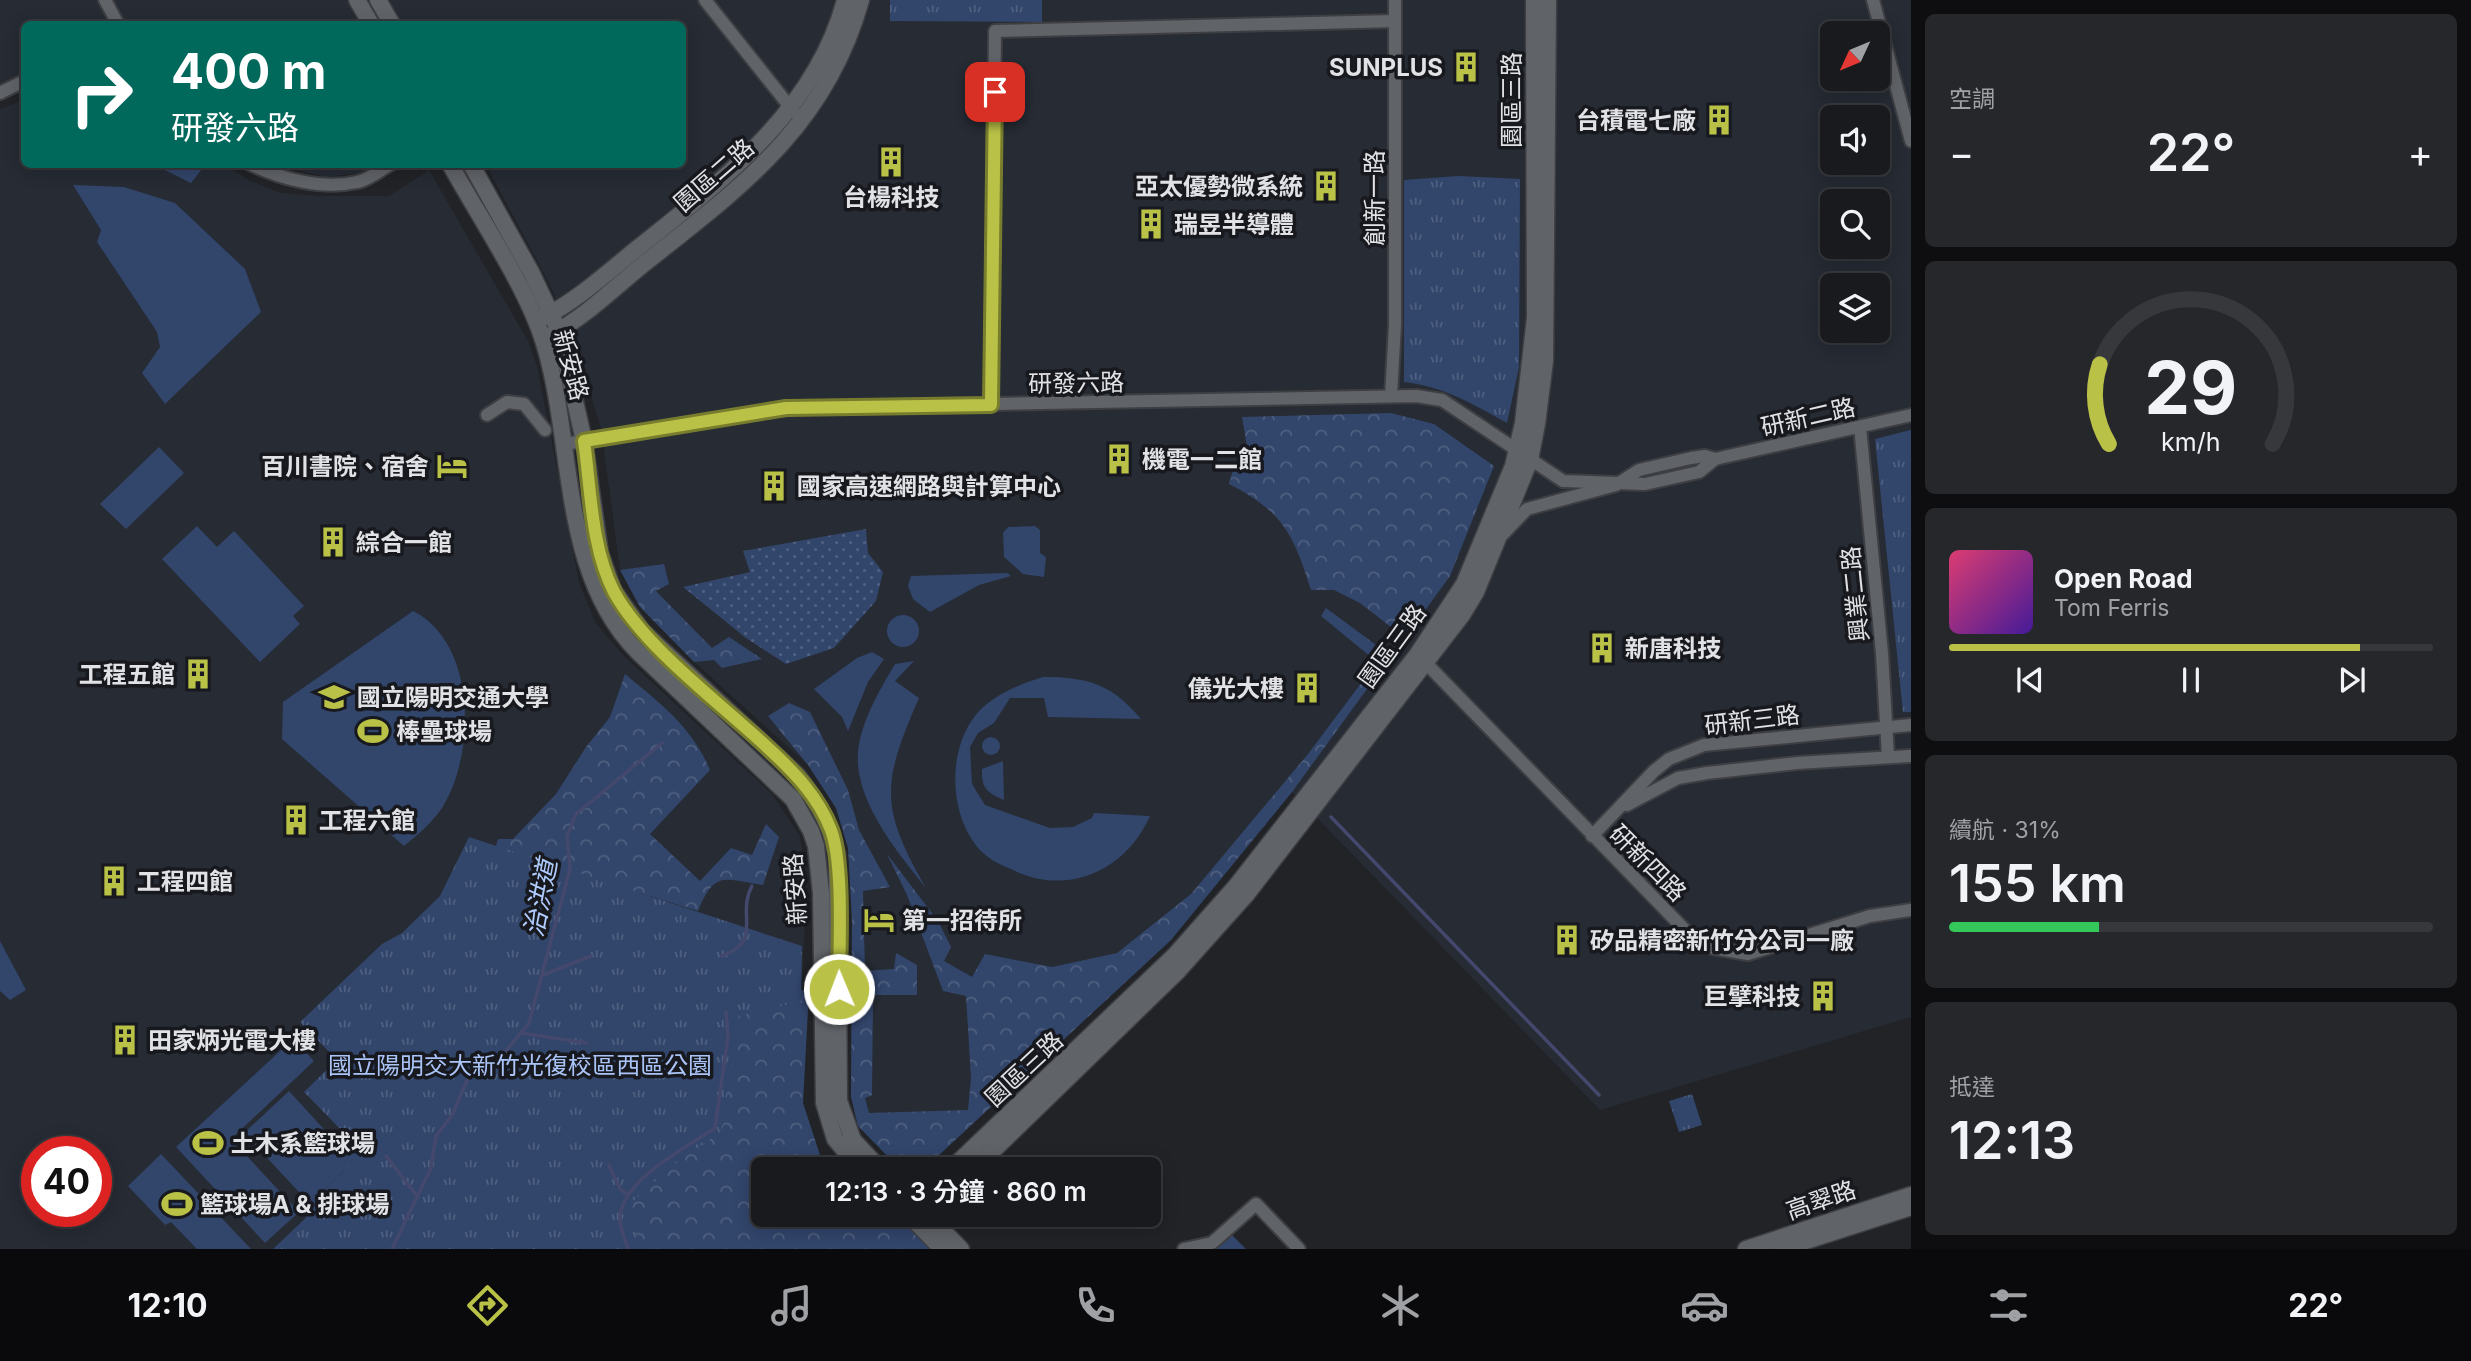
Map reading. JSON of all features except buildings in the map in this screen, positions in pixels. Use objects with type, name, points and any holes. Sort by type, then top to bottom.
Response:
[{"type":"street","points":[[105,0],[116,21]]},
{"type":"street","points":[[357,0],[369,21]]},
{"type":"street","points":[[378,0],[390,21]]},
{"type":"street","points":[[705,0],[789,109],[804,120]]},
{"type":"street","name":"園區二路","points":[[535,321],[551,313],[715,187],[750,156],[789,109],[824,52],[845,0]]},
{"type":"street","name":"園區二路","points":[[543,340],[559,331],[736,192],[804,120],[839,59],[861,0]]},
{"type":"street","name":"創新一路","points":[[1391,396],[1395,325],[1395,0]]},
{"type":"street","name":"園區三路","points":[[986,1157],[1178,971],[1238,904],[1422,658],[1472,569],[1524,455],[1535,318],[1534,0]]},
{"type":"street","name":"園區三路","points":[[964,1157],[1175,955],[1237,885],[1476,592],[1499,537],[1524,455],[1545,361],[1548,0]]},
{"type":"street","points":[[1873,0],[1911,141]]},
{"type":"street","points":[[991,405],[995,31],[1395,21]]},
{"type":"street","points":[[0,93],[21,82]]},
{"type":"street","points":[[262,168],[306,182],[332,186],[360,182],[384,168]]},
{"type":"street","name":"新安路","points":[[452,168],[543,340],[554,376],[587,564],[606,612],[619,633],[793,799],[811,831],[816,846],[821,893],[824,1103],[835,1139],[850,1157]]},
{"type":"street","name":"新安路","points":[[473,168],[559,331],[584,441],[600,553],[613,590],[626,612],[667,655],[797,775],[823,814],[837,854],[839,1101],[853,1140],[869,1157]]},
{"type":"street","name":"研發六路","points":[[565,444],[786,408],[1391,396],[1442,400],[1524,455]]},
{"type":"street","points":[[487,415],[507,402],[524,404],[545,430]]},
{"type":"street","name":"研新二路","points":[[1499,537],[1527,509],[1616,485],[1639,470],[1704,456],[1715,460],[1911,415]]},
{"type":"street","name":"興業二路","points":[[1860,427],[1882,653],[1888,757]]},
{"type":"street","points":[[1524,455],[1563,481],[1616,485]]},
{"type":"street","name":"研新四路","points":[[1422,658],[1686,931],[1713,948],[1748,954],[1870,916],[1911,910]]},
{"type":"street","name":"研新三路","points":[[1592,836],[1661,765],[1704,745],[1911,725]]},
{"type":"street","name":"研新三路","points":[[1621,808],[1678,778],[1797,763],[1911,757]]},
{"type":"street","name":"高翠路","points":[[1746,1249],[1911,1195]]},
{"type":"street","points":[[1184,1249],[1212,1243],[1256,1204],[1299,1249]]},
{"type":"street","name":"高翠路","points":[[1782,1249],[1911,1207]]},
{"type":"street","points":[[927,1227],[942,1249]]},
{"type":"street","points":[[933,1227],[961,1249]]},
{"type":"shaded area","points":[[0,0],[1911,0],[1911,1017],[1600,1110],[1292,792],[1171,940],[937,1157],[888,1157],[858,1126],[851,1097],[852,921],[848,848],[836,808],[808,765],[694,662],[640,607],[620,570],[601,428],[574,342],[550,285],[488,168],[686,168],[686,21],[21,21],[21,92],[0,100]]},
{"type":"shaded area","name":"國立陽明交通大學","points":[[21,101],[21,168],[230,168],[250,181],[281,193],[322,196],[389,196],[429,170],[528,341],[537,366],[579,582],[595,622],[623,655],[772,794],[800,836],[807,879],[801,1001],[638,1249],[0,1249],[0,109]]},
{"type":"shaded area","points":[[289,168],[369,168],[359,173],[326,177]]},
{"type":"green space","points":[[890,0],[1042,0],[1042,22],[890,21]]},
{"type":"green space","points":[[161,168],[203,168],[191,183]]},
{"type":"green space","points":[[1458,176],[1520,179],[1519,367],[1507,423],[1445,392],[1404,382],[1404,180]]},
{"type":"green space","points":[[73,185],[124,187],[175,203],[245,269],[261,312],[165,404],[142,373],[160,347],[157,332],[97,242],[101,230]]},
{"type":"green space","points":[[1391,413],[1434,424],[1494,466],[1450,576],[1405,638],[1360,603],[1334,590],[1311,590],[1298,553],[1284,526],[1262,504],[1229,484],[1234,466],[1249,458],[1242,417]]},
{"type":"green space","points":[[1911,430],[1911,712],[1903,712],[1875,439]]},
{"type":"green space","points":[[159,447],[184,473],[126,529],[100,504]]},
{"type":"green space","points":[[197,526],[217,547],[234,531],[304,606],[293,616],[300,624],[260,662],[162,559]]},
{"type":"green space","points":[[1035,526],[1040,530],[1040,553],[1046,557],[1044,577],[1023,574],[1004,557],[1003,533],[1008,527]]},
{"type":"green space","points":[[866,529],[868,553],[883,572],[876,601],[834,648],[786,664],[746,638],[683,587],[750,572],[743,551]]},
{"type":"green space","points":[[664,564],[669,584],[656,591],[712,648],[729,637],[762,659],[722,668],[714,660],[694,662],[640,607],[620,570]]},
{"type":"green space","points":[[1007,573],[1011,576],[979,585],[930,612],[913,599],[908,586],[911,576]]},
{"type":"green space","points":[[1326,608],[1391,656],[1292,792],[1171,940],[937,1157],[888,1157],[858,1126],[851,1097],[852,921],[848,848],[836,808],[808,765],[768,716],[789,703],[810,712],[848,790],[859,830],[890,887],[863,891],[865,971],[894,969],[896,953],[917,965],[917,995],[873,995],[872,1095],[865,1098],[869,1113],[968,1110],[971,1078],[966,996],[943,991],[907,895],[887,854],[938,921],[951,947],[944,961],[972,977],[985,954],[1052,967],[1117,953],[1191,894],[1308,754],[1377,662],[1321,616]]},
{"type":"green space","name":"棒壘球場","points":[[413,611],[433,626],[448,646],[458,670],[464,697],[465,724],[456,777],[447,799],[434,819],[404,846],[282,739],[283,702]]},
{"type":"green space","points":[[903,615],[914,620],[919,631],[914,642],[903,647],[892,642],[887,631],[892,620]]},
{"type":"green space","points":[[872,652],[884,659],[868,682],[848,731],[842,717],[814,689],[857,658]]},
{"type":"green space","points":[[914,661],[895,681],[919,698],[898,752],[891,794],[893,814],[900,836],[926,888],[874,815],[861,782],[858,765],[864,726],[882,687],[895,664]]},
{"type":"green space","points":[[625,674],[684,728],[710,770],[650,834],[700,881],[731,848],[752,855],[766,824],[779,837],[763,885],[722,880],[710,889],[698,911],[643,894],[490,865],[498,839],[513,839],[556,794],[586,747],[610,717]]},
{"type":"green space","points":[[1043,677],[1073,679],[1098,685],[1120,698],[1141,719],[1048,717],[1044,698],[1010,698],[994,723],[978,733],[970,747],[972,784],[985,805],[1050,828],[1073,827],[1092,818],[1094,813],[1150,816],[1140,835],[1111,864],[1075,879],[1055,881],[1034,878],[992,860],[970,836],[957,799],[957,759],[970,723],[982,708],[996,697]]},
{"type":"green space","points":[[991,737],[997,740],[1000,746],[997,752],[991,755],[985,752],[982,746],[985,740]]},
{"type":"green space","points":[[1003,761],[1004,800],[986,789],[982,776],[982,769]]},
{"type":"green space","name":"國立陽明交大新竹光復校區西區公園","points":[[469,837],[802,946],[801,1001],[739,1016],[722,1131],[673,1165],[631,1203],[638,1249],[273,1249],[312,1212],[309,1203],[354,1162],[345,1134],[304,1092],[337,1060],[300,1022],[382,944],[402,933],[440,896]]},
{"type":"green space","points":[[0,941],[26,990],[10,1000],[0,991]]},
{"type":"green space","points":[[687,978],[809,991],[803,1103],[823,1157],[751,1157],[751,1227],[909,1227],[931,1249],[335,1249],[350,1142]]},
{"type":"green space","name":"土木系籃球場","points":[[293,1039],[314,1061],[231,1139],[299,1212],[265,1243],[176,1147]]},
{"type":"green space","points":[[289,1091],[354,1162],[309,1203],[244,1133]]},
{"type":"green space","points":[[1692,1094],[1702,1125],[1679,1132],[1669,1101]]},
{"type":"green space","name":"籃球場A & 排球場","points":[[161,1154],[251,1249],[197,1249],[171,1222],[165,1225],[128,1186]]},
{"type":"green space","points":[[1230,1233],[1246,1249],[1206,1249]]},
{"type":"waterway","name":"治洪道","points":[[392,1249],[431,1168],[436,1136],[452,1115],[469,1076],[501,1057],[529,1023],[570,869],[567,836],[576,814],[662,743]]},
{"type":"waterway","points":[[1331,817],[1599,1095]]},
{"type":"waterway","points":[[722,956],[735,950],[746,935],[746,907],[752,886]]},
{"type":"waterway","name":"治洪道","points":[[543,975],[591,956]]},
{"type":"waterway","name":"治洪道","points":[[628,1249],[620,1217],[632,1190],[658,1166],[715,1128],[728,1036],[726,1012]]},
{"type":"waterway","name":"治洪道","points":[[521,1033],[587,1043]]},
{"type":"waterway","name":"治洪道","points":[[386,1156],[417,1196]]},
{"type":"waterway","name":"治洪道","points":[[609,1165],[620,1189],[628,1195]]},
{"type":"place","name":"SUNPLUS","points":[[1466,67]]},
{"type":"place","name":"台積電七廠","points":[[1719,120]]},
{"type":"place","name":"台楊科技","points":[[891,162]]},
{"type":"place","name":"亞太優勢微系統","points":[[1326,186]]},
{"type":"place","name":"瑞昱半導體","points":[[1151,224]]},
{"type":"place","name":"機電一二館","points":[[1119,459]]},
{"type":"place","name":"百川書院、宿舍","points":[[452,466]]},
{"type":"place","name":"國家高速網路與計算中心","points":[[774,486]]},
{"type":"place","name":"綜合一館","points":[[333,542]]},
{"type":"place","name":"新唐科技","points":[[1602,648]]},
{"type":"place","name":"工程五館","points":[[198,674]]},
{"type":"place","name":"儀光大樓","points":[[1307,688]]},
{"type":"place","name":"國立陽明交通大學","points":[[334,697]]},
{"type":"place","name":"棒壘球場","points":[[373,731]]},
{"type":"place","name":"工程六館","points":[[296,820]]},
{"type":"place","name":"工程四館","points":[[114,881]]},
{"type":"place","name":"第一招待所","points":[[879,920]]},
{"type":"place","name":"矽品精密新竹分公司一廠","points":[[1567,940]]},
{"type":"place","name":"巨擘科技","points":[[1823,996]]},
{"type":"place","name":"田家炳光電大樓","points":[[125,1040]]},
{"type":"place","name":"土木系籃球場","points":[[208,1143]]},
{"type":"place","name":"籃球場A & 排球場","points":[[177,1204]]},
{"type":"route","points":[[839,989],[837,854],[831,831],[815,799],[797,775],[667,655],[626,612],[613,590],[600,553],[584,441],[786,408],[991,405],[995,92]]}]
